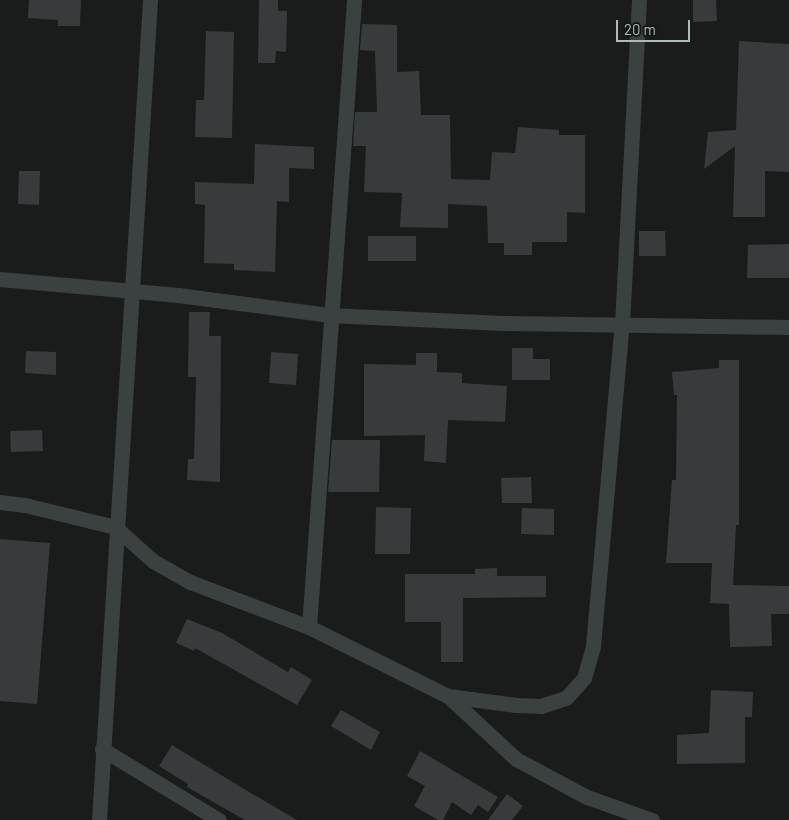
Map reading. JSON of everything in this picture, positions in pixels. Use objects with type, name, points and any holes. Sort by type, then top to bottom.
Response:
[{"type":"street","points":[[99,820],[115,528],[150,0]]},
{"type":"street","points":[[309,627],[329,315],[336,272],[354,0]]},
{"type":"street","points":[[448,696],[541,706],[566,698],[584,678],[593,646],[622,324],[638,0]]},
{"type":"street","points":[[0,278],[131,290],[329,315],[789,327]]},
{"type":"street","points":[[0,502],[115,528],[153,561],[190,582],[309,627],[448,696],[516,759],[586,796],[652,820]]},
{"type":"street","points":[[102,749],[219,820]]},
{"type":"building","points":[[29,0],[81,0],[80,26],[58,26],[58,20],[28,18]]},
{"type":"building","points":[[259,0],[278,0],[278,11],[287,11],[286,52],[276,51],[275,63],[258,63]]},
{"type":"building","points":[[693,0],[716,0],[717,21],[693,22]]},
{"type":"building","points":[[362,24],[397,25],[397,72],[419,71],[421,115],[450,115],[451,179],[490,180],[492,152],[515,153],[518,127],[559,130],[559,135],[585,135],[585,213],[567,212],[567,242],[532,242],[532,255],[504,255],[504,243],[488,243],[487,206],[448,204],[448,228],[400,227],[402,193],[364,192],[366,146],[353,146],[355,112],[377,112],[375,51],[360,50]]},
{"type":"building","points":[[206,31],[234,32],[232,138],[195,137],[196,100],[204,100]]},
{"type":"building","points":[[739,41],[789,44],[789,172],[765,171],[765,217],[733,217],[735,146],[704,169],[708,132],[736,130]]},
{"type":"building","points":[[255,144],[314,147],[314,169],[289,168],[289,202],[277,201],[275,272],[234,270],[234,264],[204,263],[205,205],[195,204],[195,182],[254,184]]},
{"type":"building","points":[[19,171],[40,171],[39,205],[18,204]]},
{"type":"building","points":[[639,231],[665,231],[666,256],[639,256]]},
{"type":"building","points":[[368,236],[416,236],[416,261],[368,261]]},
{"type":"building","points":[[789,244],[789,278],[747,278],[748,245]]},
{"type":"building","points":[[189,312],[210,312],[209,336],[221,336],[220,482],[187,480],[188,459],[194,459],[196,377],[188,377]]},
{"type":"building","points":[[512,348],[533,348],[533,359],[550,359],[550,380],[512,380]]},
{"type":"building","points":[[26,351],[56,352],[56,375],[25,373]]},
{"type":"building","points":[[271,352],[298,354],[296,385],[269,383]]},
{"type":"building","points":[[416,353],[437,353],[437,372],[462,373],[462,383],[507,386],[505,422],[448,420],[446,463],[424,461],[425,435],[364,436],[364,364],[416,365]]},
{"type":"building","points":[[719,360],[739,360],[739,525],[736,525],[733,585],[789,586],[789,614],[771,614],[772,646],[730,647],[729,604],[710,603],[712,563],[666,563],[672,480],[676,480],[677,395],[674,395],[672,372],[719,368]]},
{"type":"building","points":[[42,430],[43,451],[11,452],[10,431]]},
{"type":"building","points":[[332,440],[380,440],[379,492],[328,492]]},
{"type":"building","points":[[531,477],[532,503],[502,503],[501,478]]},
{"type":"building","points":[[376,507],[411,508],[410,554],[375,554]]},
{"type":"building","points":[[522,508],[554,509],[554,535],[521,534]]},
{"type":"building","points":[[0,539],[50,543],[37,704],[0,701]]},
{"type":"building","points":[[497,568],[497,576],[546,576],[546,597],[463,598],[463,662],[441,662],[441,622],[405,622],[405,574],[475,574],[475,569]]},
{"type":"building","points":[[187,619],[222,633],[288,672],[291,667],[312,680],[297,705],[195,648],[194,651],[176,643]]},
{"type":"building","points":[[711,690],[753,692],[752,717],[745,717],[745,763],[677,764],[677,735],[709,733]]},
{"type":"building","points":[[341,710],[380,732],[371,750],[331,726]]},
{"type":"building","points":[[172,745],[297,820],[245,820],[187,787],[188,784],[159,766]]},
{"type":"building","points":[[420,751],[498,797],[488,812],[478,805],[471,815],[452,802],[443,820],[438,820],[414,806],[425,786],[407,776]]},
{"type":"building","points":[[507,794],[523,806],[512,820],[488,820]]}]
